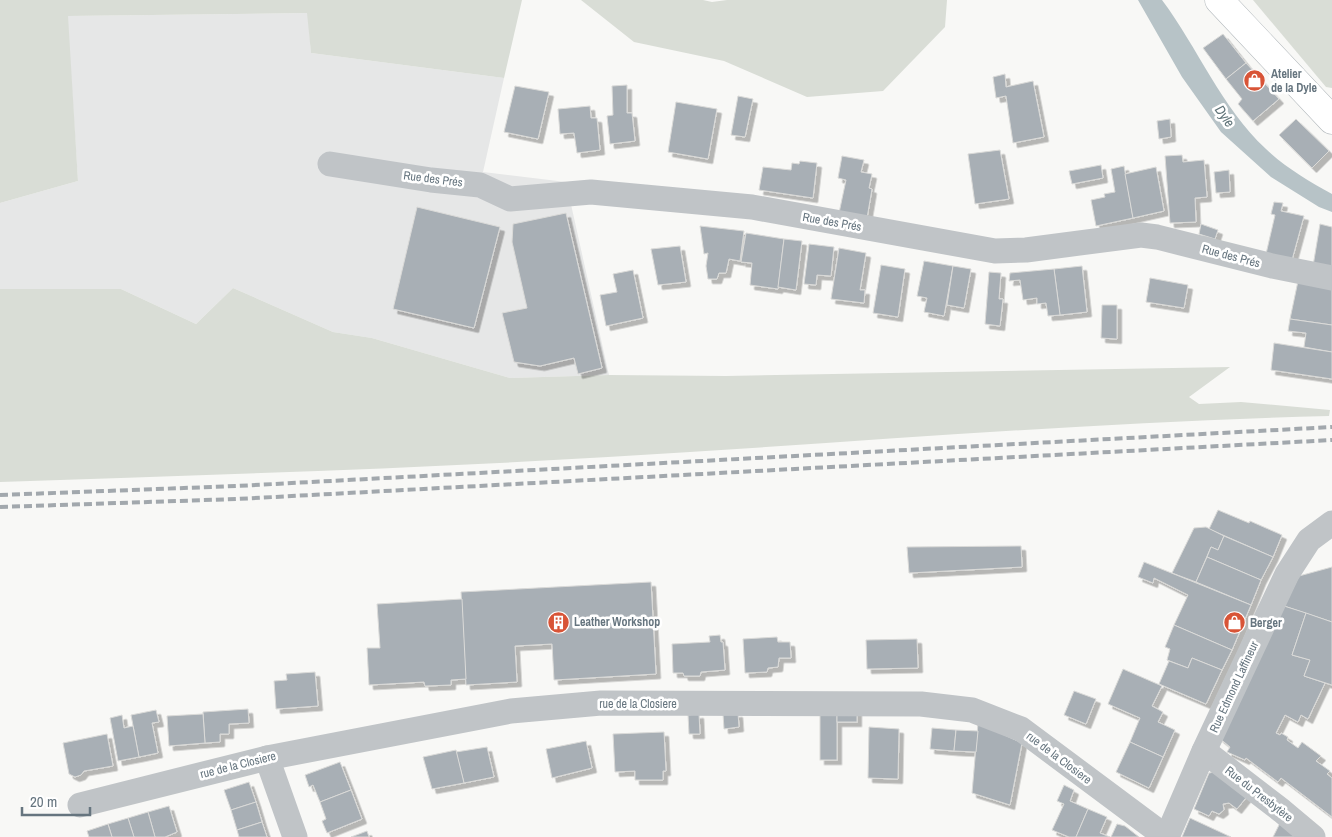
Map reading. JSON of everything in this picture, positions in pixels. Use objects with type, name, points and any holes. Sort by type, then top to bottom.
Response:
[{"type":"street","points":[[1219,0],[1332,120]]},
{"type":"street","name":"Rue des Prés","points":[[330,164],[431,180],[480,185],[510,199],[591,192],[752,207],[995,251],[1026,250],[1141,235],[1332,278]]},
{"type":"street","name":"Rue Edmond Laffineur","points":[[1166,837],[1287,574],[1309,540],[1332,523]]},
{"type":"street","name":"rue de la Closiere","points":[[80,805],[267,758],[511,711],[601,703],[921,704],[972,710],[1021,729],[1166,837]]},
{"type":"street","name":"Rue du Presbytère","points":[[1204,751],[1313,837]]},
{"type":"street","points":[[267,758],[296,837]]},
{"type":"shaded area","points":[[0,0],[522,0],[504,78],[311,53],[307,13],[68,16],[78,181],[0,203]]},
{"type":"shaded area","points":[[581,0],[703,0],[712,2],[727,0],[947,0],[945,27],[883,91],[807,97],[724,61],[634,42]]},
{"type":"shaded area","points":[[1253,0],[1332,0],[1332,88],[1326,87]]},
{"type":"shaded area","points":[[308,13],[311,53],[504,78],[483,172],[566,182],[609,375],[510,378],[372,338],[333,332],[233,288],[196,324],[121,289],[0,289],[0,203],[78,181],[67,16]]},
{"type":"shaded area","points":[[233,288],[333,332],[372,338],[510,378],[1230,367],[1189,397],[1199,404],[1241,402],[1330,410],[1329,416],[1058,428],[532,461],[0,482],[0,289],[121,289],[196,324]]},
{"type":"water","name":"Dyle","points":[[1138,0],[1162,0],[1223,96],[1250,133],[1274,156],[1298,174],[1332,194],[1332,212],[1319,207],[1271,177],[1221,132],[1182,77]]},
{"type":"building","points":[[1223,34],[1246,63],[1226,79],[1203,48]]},
{"type":"building","points":[[1246,63],[1279,99],[1253,121],[1238,104],[1242,99],[1226,79]]},
{"type":"building","points":[[1005,74],[1006,87],[1033,81],[1044,137],[1013,143],[1006,96],[996,98],[993,77]]},
{"type":"building","points":[[627,85],[627,113],[632,113],[635,141],[610,144],[607,116],[613,115],[612,86]]},
{"type":"building","points":[[515,86],[549,92],[538,139],[504,132]]},
{"type":"building","points":[[738,96],[753,99],[745,137],[731,135]]},
{"type":"building","points":[[676,102],[717,109],[708,159],[668,152]]},
{"type":"building","points":[[590,106],[591,118],[597,118],[600,150],[577,153],[574,133],[560,134],[558,109]]},
{"type":"building","points":[[1170,119],[1171,137],[1159,139],[1157,121]]},
{"type":"building","points":[[1296,119],[1329,151],[1312,168],[1279,135]]},
{"type":"building","points":[[1000,150],[1009,199],[975,204],[968,154]]},
{"type":"building","points":[[1182,155],[1183,162],[1204,160],[1207,197],[1195,198],[1196,222],[1170,223],[1165,156]]},
{"type":"building","points":[[842,156],[864,160],[861,172],[872,174],[869,188],[872,189],[867,218],[839,213],[846,180],[838,178]]},
{"type":"building","points":[[800,161],[817,163],[813,198],[759,190],[763,167],[791,170],[792,163],[799,164]]},
{"type":"building","points":[[1101,165],[1103,178],[1072,184],[1069,171]]},
{"type":"building","points":[[1124,166],[1133,218],[1096,226],[1091,200],[1105,197],[1104,194],[1115,192],[1111,169]]},
{"type":"building","points":[[1156,167],[1164,211],[1133,218],[1125,174]]},
{"type":"building","points":[[1229,170],[1230,192],[1216,193],[1214,172]]},
{"type":"building","points":[[1274,202],[1283,203],[1281,211],[1304,216],[1292,260],[1266,254],[1275,215],[1271,214]]},
{"type":"building","points":[[417,207],[500,227],[474,328],[393,309]]},
{"type":"building","points":[[566,213],[602,368],[578,374],[574,358],[540,366],[514,362],[502,313],[527,308],[512,242],[513,224]]},
{"type":"building","points":[[1201,224],[1218,230],[1215,239],[1199,234]]},
{"type":"building","points":[[1320,224],[1332,227],[1332,271],[1313,266]]},
{"type":"building","points":[[700,226],[744,231],[740,261],[729,259],[726,273],[719,273],[717,279],[708,279],[706,266],[708,253],[704,254]]},
{"type":"building","points":[[746,233],[784,239],[778,289],[750,285],[752,263],[741,262]]},
{"type":"building","points":[[784,239],[802,241],[796,290],[778,287]]},
{"type":"building","points":[[809,244],[834,247],[831,276],[817,275],[816,285],[804,284]]},
{"type":"building","points":[[680,246],[686,282],[658,285],[651,249]]},
{"type":"building","points":[[839,248],[866,253],[860,290],[865,290],[864,303],[831,299]]},
{"type":"building","points":[[924,261],[953,266],[944,316],[924,312],[927,298],[917,296]]},
{"type":"building","points":[[881,265],[905,269],[898,317],[873,313]]},
{"type":"building","points":[[953,266],[971,269],[964,308],[947,305]]},
{"type":"building","points":[[1082,266],[1087,312],[1060,315],[1054,269]]},
{"type":"building","points":[[1054,269],[1060,315],[1048,316],[1046,303],[1037,304],[1037,298],[1023,300],[1020,280],[1009,281],[1010,273]]},
{"type":"building","points":[[633,270],[643,318],[606,326],[600,295],[617,292],[613,274]]},
{"type":"building","points":[[989,272],[1001,273],[999,299],[1003,299],[1000,326],[985,324]]},
{"type":"building","points":[[1150,278],[1188,285],[1184,308],[1146,302]]},
{"type":"building","points":[[1298,281],[1332,286],[1332,325],[1290,319]]},
{"type":"building","points":[[1102,305],[1117,305],[1117,339],[1101,338]]},
{"type":"building","points":[[1290,319],[1332,325],[1332,352],[1304,347],[1306,333],[1288,331]]},
{"type":"building","points":[[1274,343],[1332,352],[1332,379],[1271,370]]},
{"type":"building","points":[[1218,510],[1282,535],[1273,557],[1209,529]]},
{"type":"building","points":[[1206,527],[1224,536],[1218,550],[1211,547],[1196,582],[1172,573],[1194,528]]},
{"type":"building","points":[[1224,536],[1273,557],[1261,580],[1207,557],[1211,547],[1218,550]]},
{"type":"building","points":[[1021,546],[1022,567],[909,573],[907,547]]},
{"type":"building","points":[[1207,557],[1261,580],[1251,605],[1196,582]]},
{"type":"building","points":[[1144,562],[1251,605],[1232,650],[1174,625],[1188,595],[1154,578],[1153,583],[1138,577]]},
{"type":"building","points":[[1332,567],[1332,622],[1284,606],[1299,576]]},
{"type":"building","name":"Leather Workshop","points":[[651,582],[656,674],[554,680],[552,644],[515,646],[517,682],[466,685],[461,592]]},
{"type":"building","points":[[462,599],[466,679],[451,680],[451,685],[425,686],[424,682],[369,685],[367,648],[380,648],[377,604]]},
{"type":"building","points":[[1284,606],[1306,613],[1292,655],[1310,660],[1304,676],[1325,683],[1308,719],[1301,715],[1298,722],[1285,715],[1276,733],[1280,735],[1281,733],[1288,737],[1287,740],[1298,748],[1302,742],[1321,756],[1316,761],[1330,771],[1327,774],[1332,778],[1332,817],[1281,778],[1278,782],[1246,758],[1245,760],[1227,752],[1230,747],[1218,737]]},
{"type":"building","points":[[1306,613],[1332,622],[1332,685],[1304,676],[1310,660],[1292,655]]},
{"type":"building","points":[[1174,625],[1232,650],[1222,670],[1192,658],[1188,668],[1167,660],[1170,649],[1165,647]]},
{"type":"building","points":[[720,635],[721,642],[723,642],[725,670],[701,672],[700,676],[684,676],[683,673],[673,673],[672,644],[710,642],[709,636]]},
{"type":"building","points":[[777,637],[778,642],[790,642],[791,658],[779,658],[778,667],[768,668],[767,672],[745,673],[743,639]]},
{"type":"building","points":[[917,639],[918,668],[867,669],[866,640]]},
{"type":"building","points":[[1192,658],[1222,670],[1206,704],[1159,684],[1169,661],[1188,668]]},
{"type":"building","points":[[1123,669],[1162,686],[1152,706],[1163,712],[1158,722],[1175,730],[1163,757],[1130,742],[1140,718],[1108,704]]},
{"type":"building","points":[[315,672],[318,706],[276,709],[274,681],[287,680],[286,674]]},
{"type":"building","points":[[1074,691],[1096,699],[1086,724],[1064,715]]},
{"type":"building","points":[[248,709],[249,723],[229,724],[229,734],[220,734],[220,742],[205,743],[203,712]]},
{"type":"building","points":[[156,710],[159,722],[152,723],[158,753],[139,757],[131,715]]},
{"type":"building","points":[[820,710],[837,710],[837,760],[820,760]]},
{"type":"building","points":[[837,710],[857,710],[857,722],[837,722]]},
{"type":"building","points":[[738,713],[739,727],[724,729],[723,714]]},
{"type":"building","points":[[203,714],[205,743],[169,746],[167,716]]},
{"type":"building","points":[[699,714],[700,734],[689,734],[688,715]]},
{"type":"building","points":[[122,715],[124,728],[133,726],[139,757],[118,761],[110,718]]},
{"type":"building","points":[[978,723],[1022,743],[1010,805],[972,793]]},
{"type":"building","points":[[869,727],[899,729],[898,779],[868,778]]},
{"type":"building","points":[[932,728],[956,730],[954,751],[930,749]]},
{"type":"building","points":[[956,730],[978,731],[976,752],[954,751]]},
{"type":"building","points":[[664,732],[666,771],[663,771],[663,780],[635,780],[635,771],[615,772],[613,734]]},
{"type":"building","points":[[107,734],[113,766],[84,771],[81,775],[75,777],[69,774],[63,743]]},
{"type":"building","points":[[586,741],[592,768],[552,778],[546,749]]},
{"type":"building","points":[[1130,742],[1163,757],[1149,788],[1116,772]]},
{"type":"building","points":[[487,747],[494,777],[464,783],[456,752]]},
{"type":"building","points":[[456,750],[464,783],[432,789],[423,757]]},
{"type":"building","points":[[340,762],[351,790],[320,802],[313,785],[309,787],[305,775]]},
{"type":"building","points":[[1220,771],[1249,794],[1237,809],[1229,803],[1223,804],[1224,810],[1219,814],[1212,811],[1209,816],[1194,809],[1209,773]]},
{"type":"building","points":[[249,782],[256,802],[231,810],[224,790]]},
{"type":"building","points":[[1064,785],[1074,790],[1070,801],[1088,809],[1076,837],[1069,837],[1052,830],[1064,804],[1057,801]]},
{"type":"building","points":[[351,790],[362,819],[327,833],[322,821],[326,819],[320,802]]},
{"type":"building","points":[[256,802],[262,822],[237,830],[231,810]]},
{"type":"building","points":[[169,806],[177,832],[165,837],[155,837],[148,812]]},
{"type":"building","points":[[1088,809],[1107,817],[1100,833],[1110,837],[1076,837]]},
{"type":"building","points":[[148,812],[155,837],[134,837],[128,818]]},
{"type":"building","points":[[128,818],[134,837],[112,837],[108,824]]},
{"type":"building","points":[[1190,818],[1231,837],[1182,837]]},
{"type":"building","points":[[1282,819],[1297,832],[1293,837],[1273,837]]},
{"type":"building","points":[[262,822],[267,837],[239,837],[237,830]]},
{"type":"building","points":[[108,824],[112,837],[89,837],[87,831]]},
{"type":"building","points":[[1117,824],[1125,826],[1139,837],[1111,837]]},
{"type":"building","points":[[367,831],[369,837],[351,837]]},
{"type":"railway","points":[[0,495],[237,486],[1332,427]]},
{"type":"railway","points":[[0,507],[237,499],[1332,440]]},
{"type":"place","name":"Atelier de la Dyle","points":[[1255,81]]},
{"type":"place","name":"Leather Workshop","points":[[558,622]]},
{"type":"place","name":"Berger","points":[[1234,623]]}]
